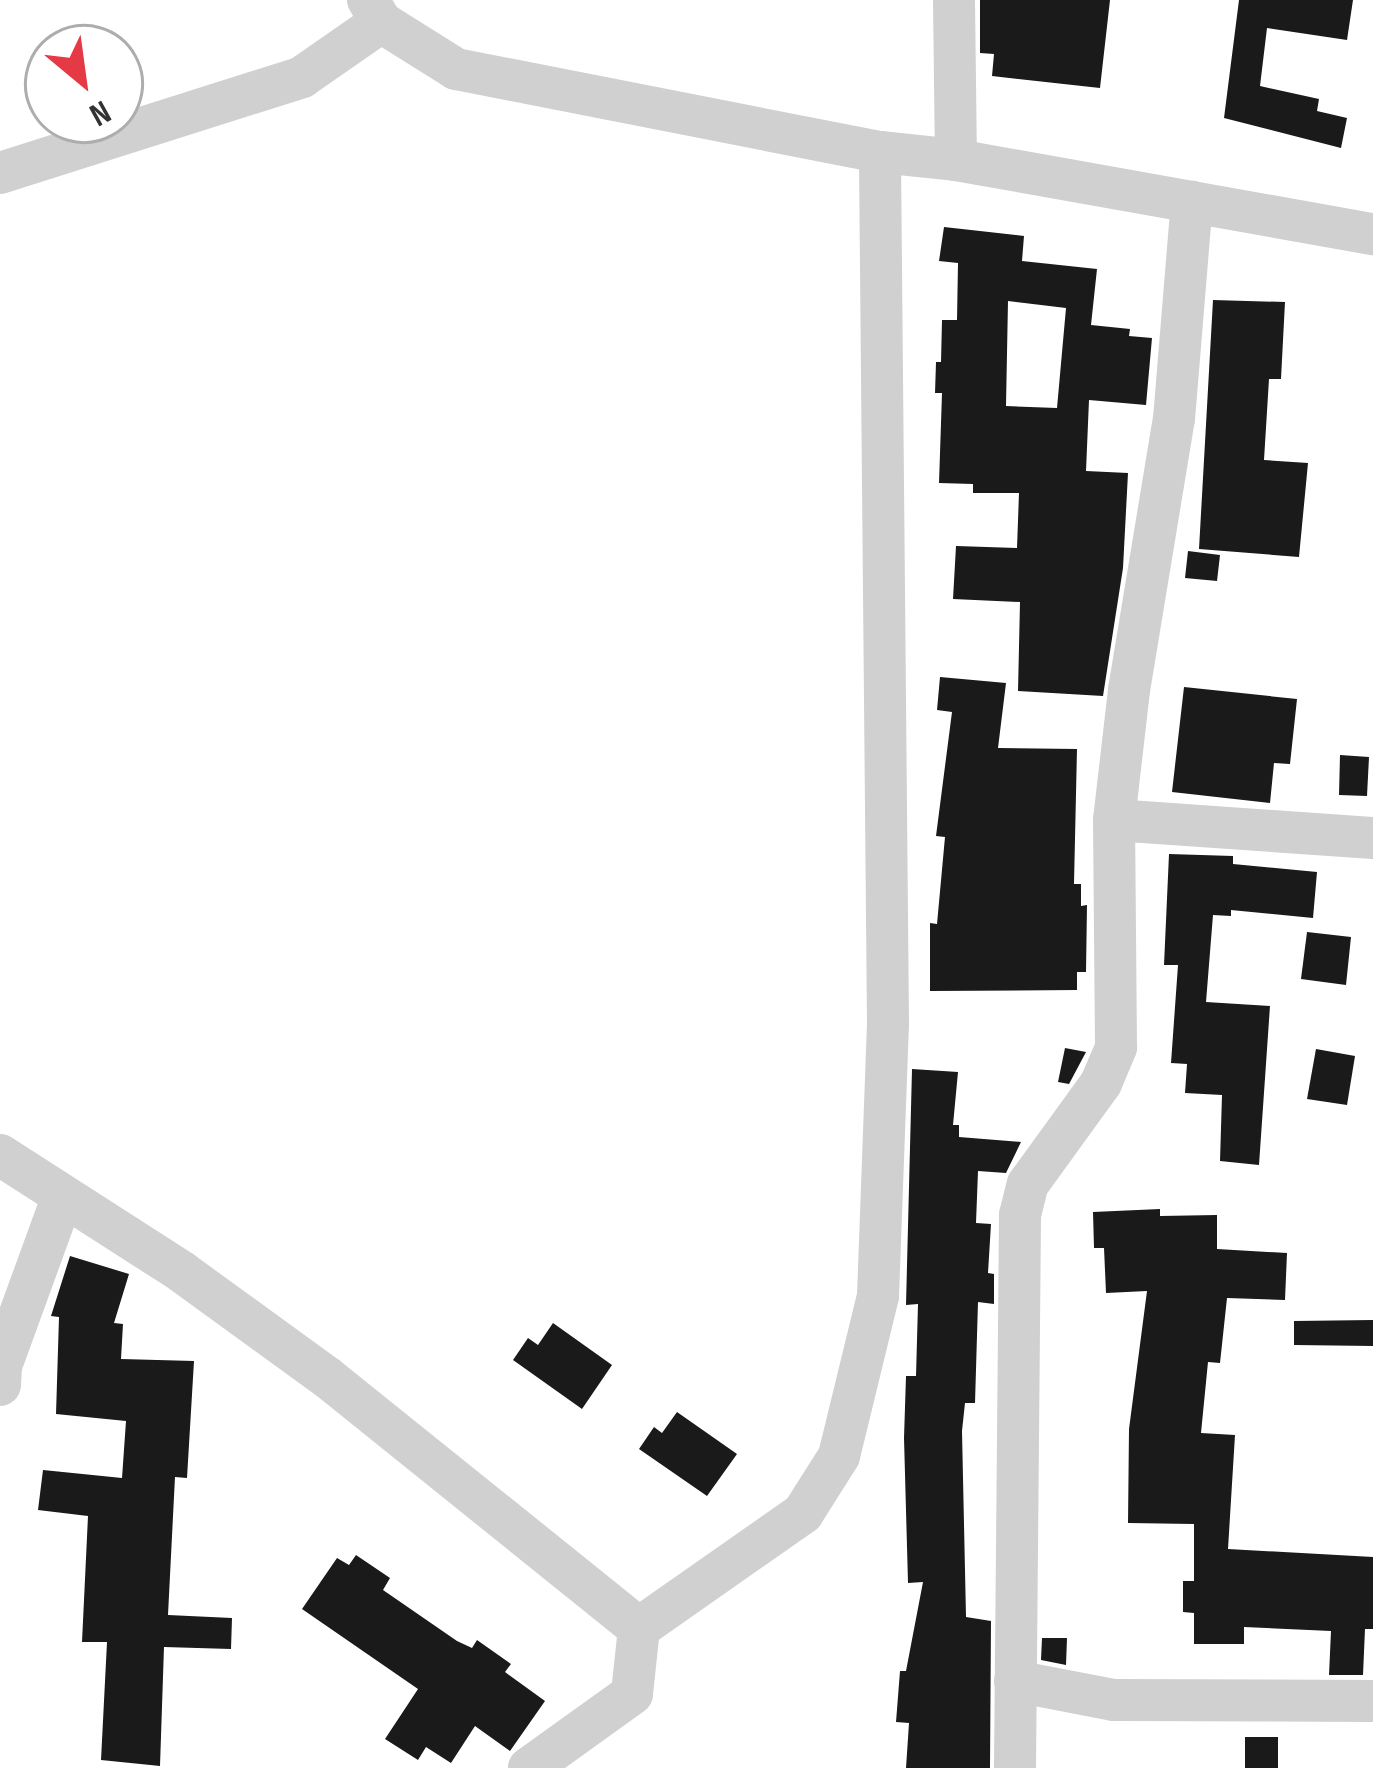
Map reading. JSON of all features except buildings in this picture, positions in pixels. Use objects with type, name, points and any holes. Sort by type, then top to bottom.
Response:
[{"type":"street","points":[[954,0],[956,160]]},
{"type":"street","points":[[0,173],[302,77],[375,11],[456,69],[880,152],[956,160],[1373,234]]},
{"type":"street","points":[[639,1628],[802,1513],[838,1456],[878,1297],[888,1024],[880,152]]},
{"type":"street","points":[[1015,1768],[1020,1215],[1028,1184],[1100,1083],[1116,1047],[1114,820],[1129,690],[1174,419],[1192,202]]},
{"type":"street","points":[[1114,820],[1373,838]]},
{"type":"street","points":[[0,1155],[182,1272],[328,1378],[639,1628],[641,1648],[632,1694],[529,1768]]},
{"type":"street","points":[[0,1385],[1,1366],[64,1196]]},
{"type":"street","points":[[1015,1681],[1114,1700],[1373,1701]]}]
